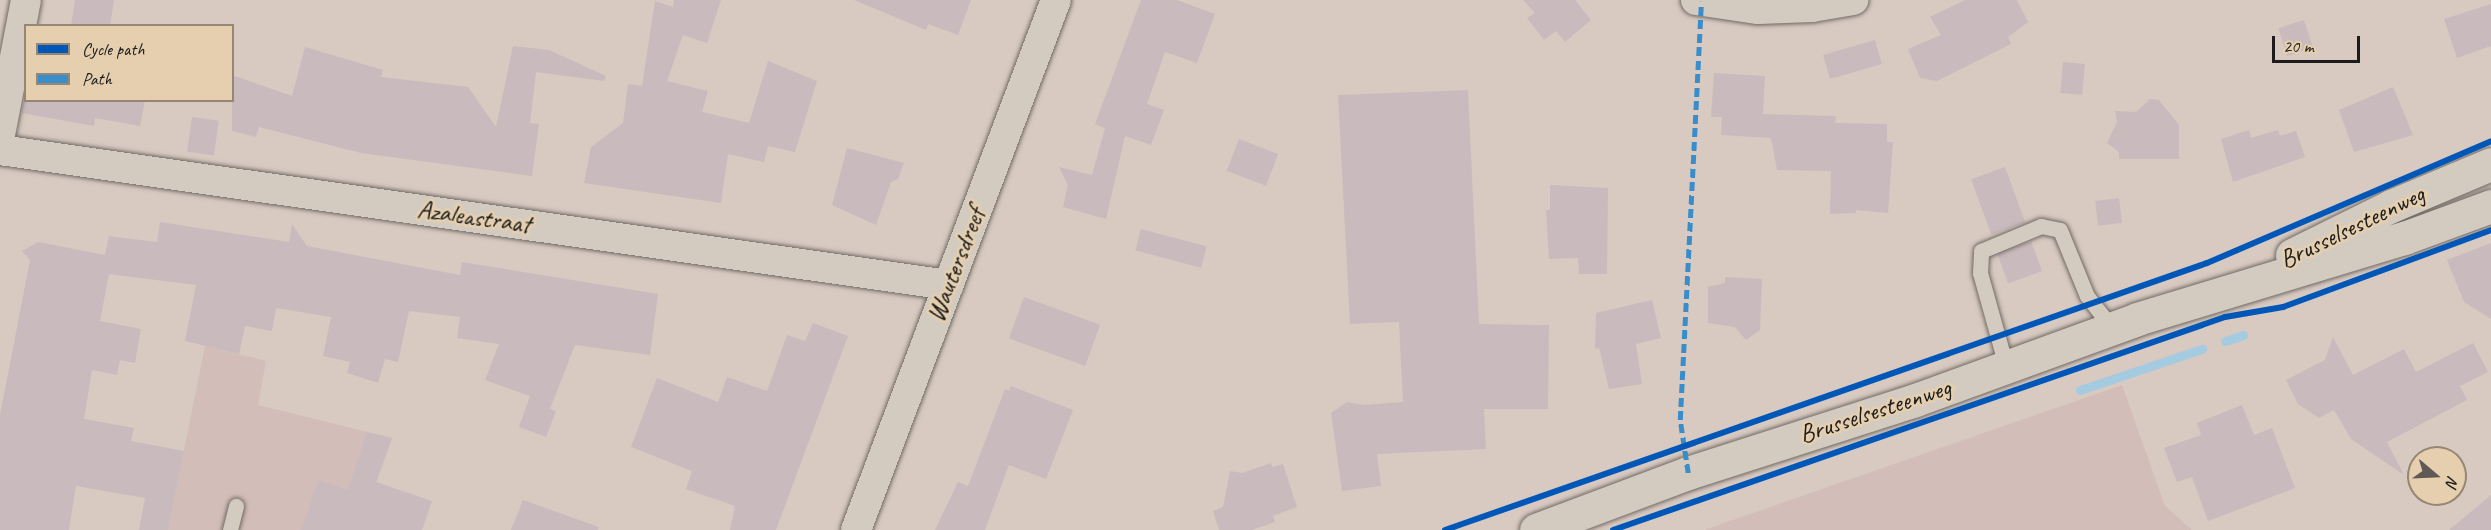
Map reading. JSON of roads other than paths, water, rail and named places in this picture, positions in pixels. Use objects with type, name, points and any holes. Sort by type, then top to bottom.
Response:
[{"type":"main road","name":"Brusselsesteenweg","points":[[2215,293],[2491,164]]},
{"type":"main road","name":"Brusselsesteenweg","points":[[1536,530],[1688,473],[2007,366],[2215,293],[2404,238],[2480,210]]},
{"type":"street","points":[[0,135],[26,0]]},
{"type":"street","name":"Wautersdreef","points":[[856,530],[1056,0]]},
{"type":"street","points":[[1696,0],[1758,9],[1812,8],[1853,0]]},
{"type":"street","name":"Azaleastraat","points":[[0,150],[948,285]]},
{"type":"lane","points":[[2457,178],[2480,210]]},
{"type":"lane","points":[[2007,366],[1980,273],[1981,251],[2041,226],[2060,230],[2087,296],[2112,328]]},
{"type":"lane","points":[[230,530],[236,506]]},
{"type":"waterway","points":[[2225,341],[2243,335]]},
{"type":"waterway","points":[[2080,390],[2202,349]]}]
